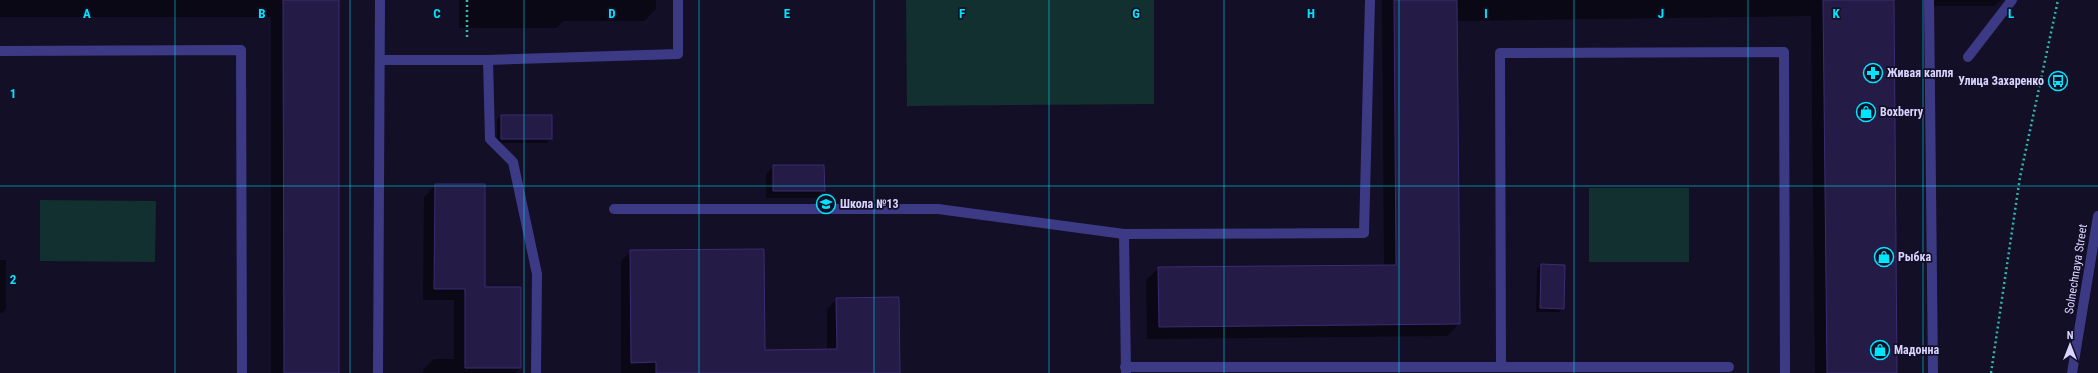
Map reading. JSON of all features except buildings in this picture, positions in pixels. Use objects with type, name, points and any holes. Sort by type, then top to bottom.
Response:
[{"type":"street","points":[[378,373],[380,0]]},
{"type":"street","points":[[380,60],[488,60],[678,54],[678,0]]},
{"type":"street","points":[[614,209],[938,209],[1124,234],[1364,233],[1370,0]]},
{"type":"street","points":[[1929,0],[1933,373]]},
{"type":"street","points":[[1968,58],[2012,0]]},
{"type":"street","points":[[0,50],[241,50],[242,373]]},
{"type":"street","points":[[1501,367],[1500,53],[1784,52],[1785,373]]},
{"type":"street","points":[[488,60],[490,139],[513,162],[537,274],[536,373]]},
{"type":"street","name":"Solnechnaya Street","points":[[2072,373],[2098,216]]},
{"type":"street","points":[[1124,234],[1125,370],[1729,367]]},
{"type":"path","points":[[467,0],[467,60]]},
{"type":"path","points":[[1991,373],[2020,177],[2058,0]]},
{"type":"green space","points":[[906,0],[1154,0],[1154,104],[907,106]]},
{"type":"green space","points":[[1589,188],[1689,188],[1689,262],[1589,262]]},
{"type":"green space","points":[[40,200],[156,201],[155,262],[40,261]]},
{"type":"place","name":"Живая капля","points":[[1873,73]]},
{"type":"place","name":"Улица Захаренко","points":[[2058,81]]},
{"type":"place","name":"Boxberry","points":[[1866,112]]},
{"type":"place","name":"Школа №13","points":[[826,204]]},
{"type":"place","name":"Рыбка","points":[[1884,257]]},
{"type":"place","name":"Мадонна","points":[[1880,350]]}]
